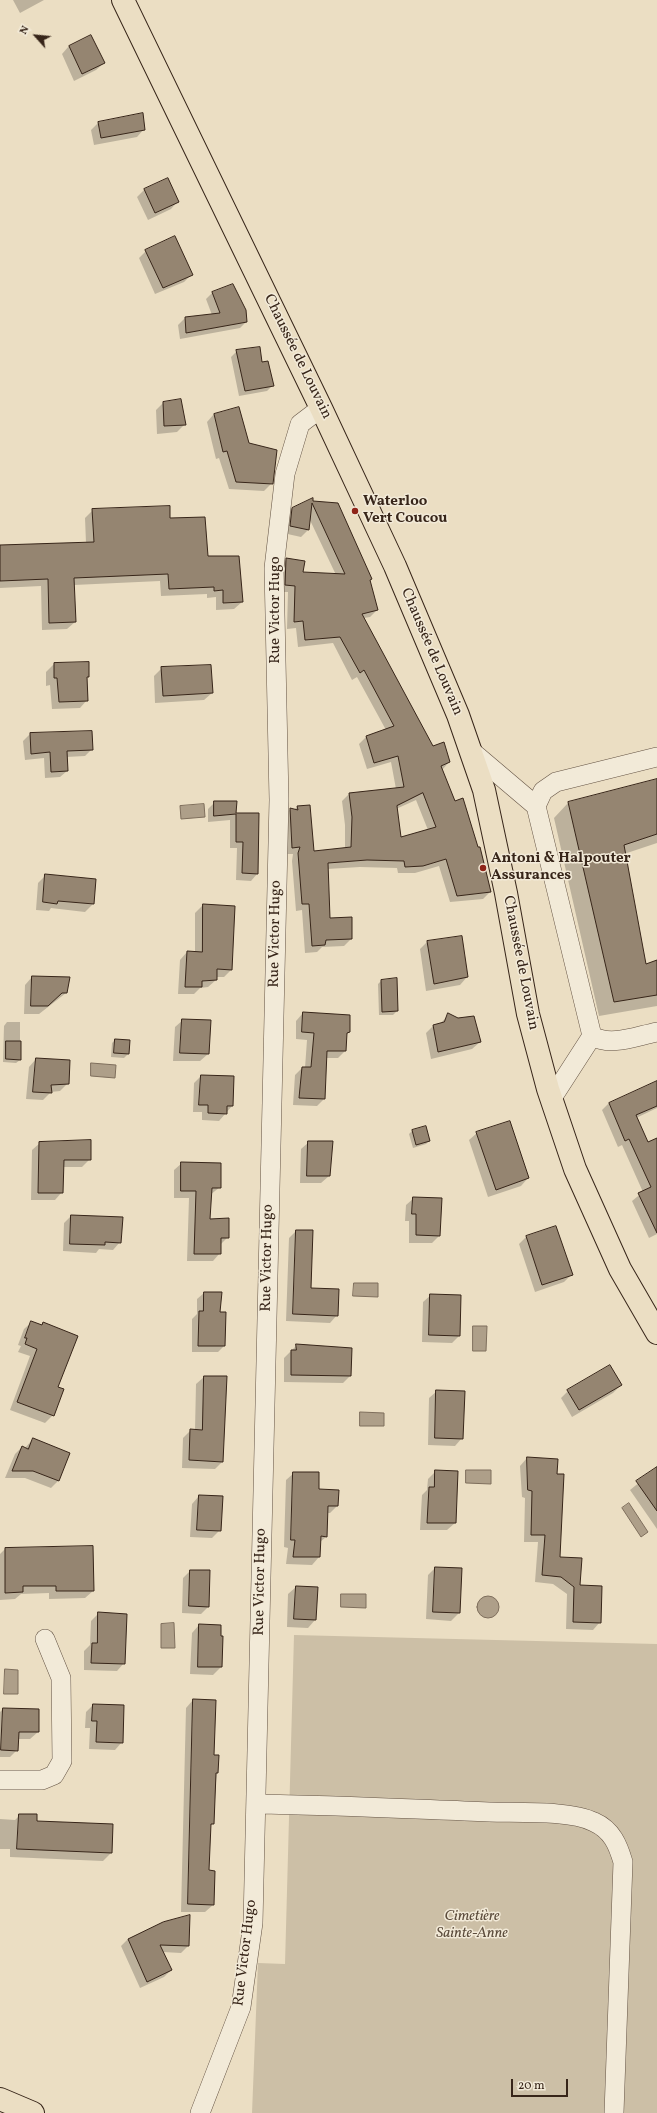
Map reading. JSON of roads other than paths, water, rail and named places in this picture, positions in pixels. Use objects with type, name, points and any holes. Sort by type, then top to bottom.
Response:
[{"type":"main road","name":"Chaussée de Louvain","points":[[123,0],[321,408],[395,566],[458,715],[484,790],[506,893],[528,1014],[552,1098],[576,1169],[620,1270],[657,1333]]},
{"type":"main road","points":[[0,2099],[33,2113]]},
{"type":"street","name":"Rue Victor Hugo","points":[[200,2112],[241,2007],[253,1922],[279,800],[274,568],[285,474],[300,424],[321,408]]},
{"type":"street","points":[[470,750],[536,806],[592,1036],[600,1041],[610,1042],[657,1032]]},
{"type":"street","points":[[536,806],[544,791],[556,782],[657,757]]},
{"type":"street","points":[[552,1098],[592,1036]]},
{"type":"street","points":[[0,1780],[42,1780],[54,1775],[62,1761],[61,1678],[44,1639]]},
{"type":"street","points":[[256,1804],[529,1813],[576,1816],[590,1820],[603,1827],[618,1844],[623,1862],[614,2113]]},
{"type":"place","name":"Waterloo Vert Coucou","points":[[355,511]]},
{"type":"place","name":"Antoni & Halpouter Assurances","points":[[483,868]]},
{"type":"park label","name":"Cimetière Sainte-Anne","points":[[472,1926]]}]
